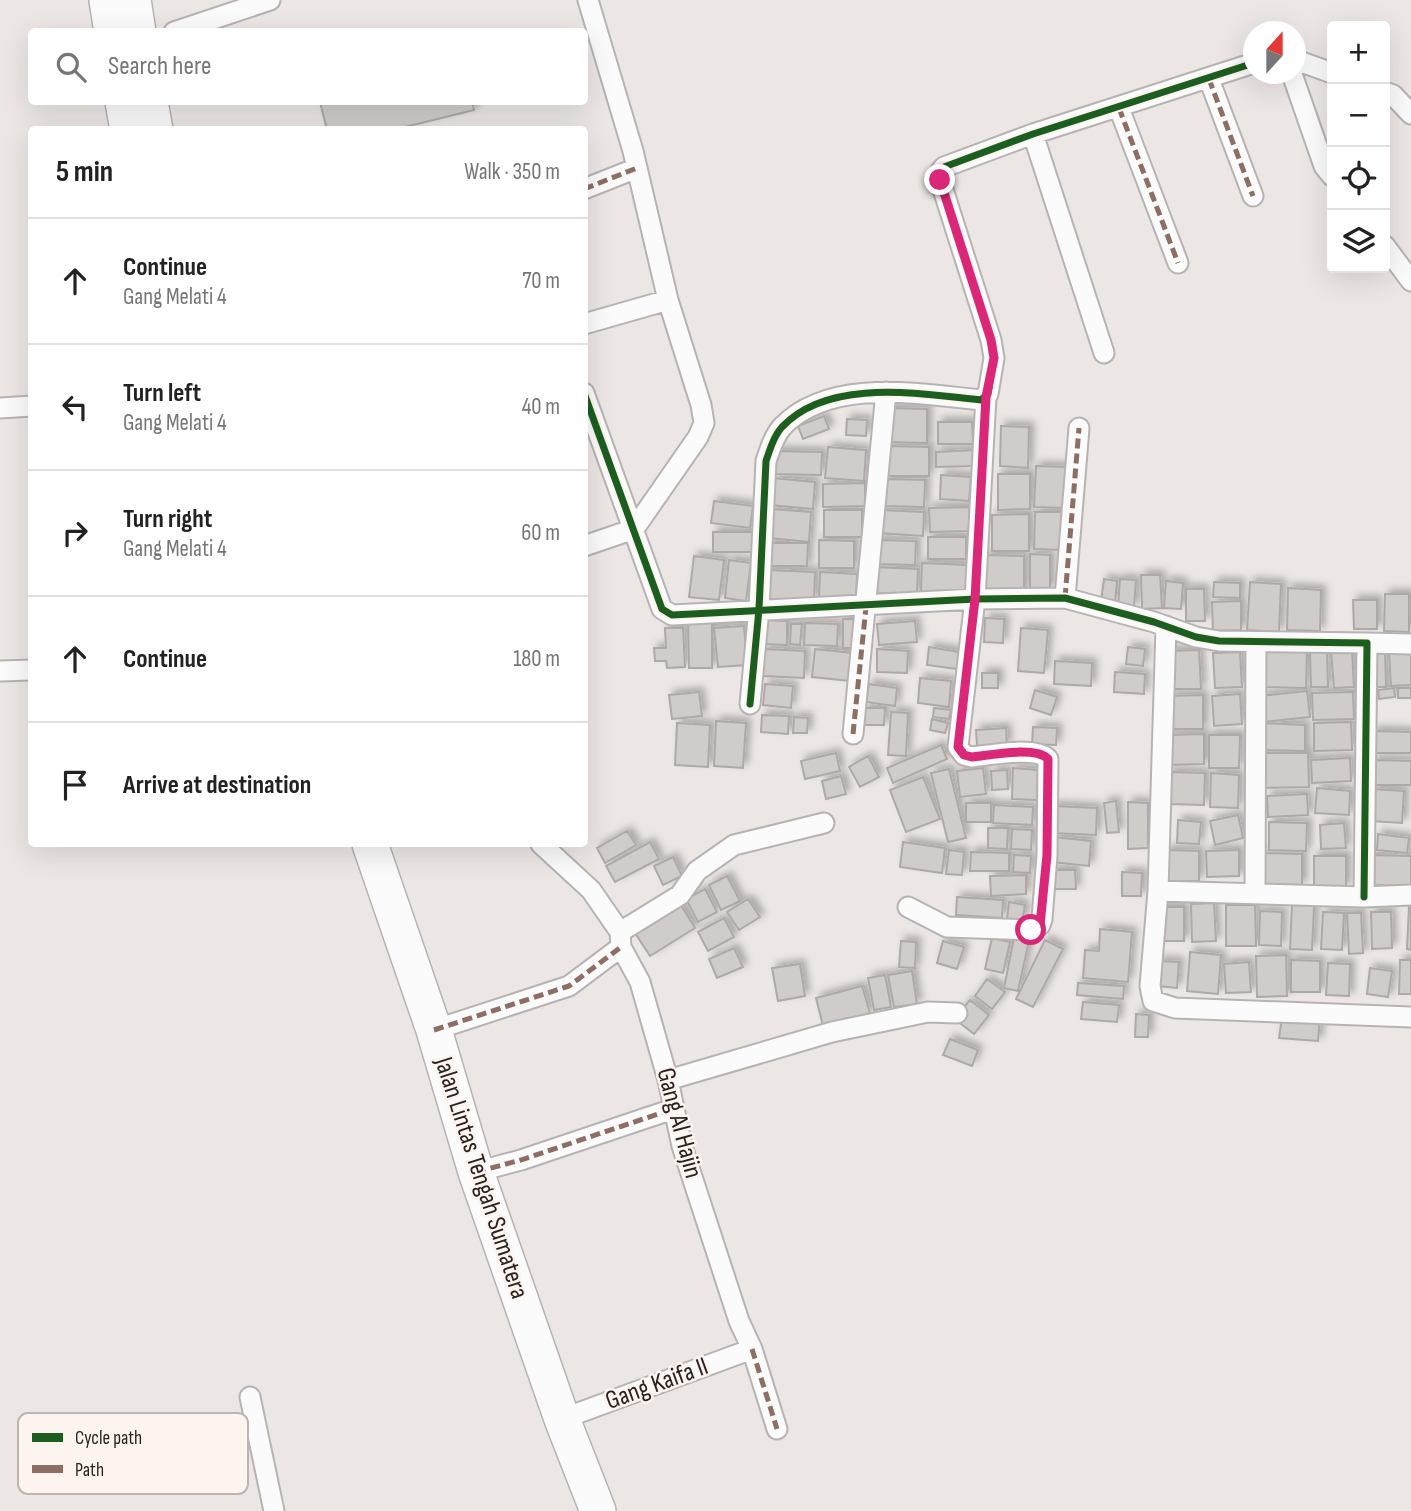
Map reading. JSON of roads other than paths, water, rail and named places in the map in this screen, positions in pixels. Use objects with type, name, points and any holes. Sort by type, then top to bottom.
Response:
[{"type":"highway","points":[[107,0],[111,28]]},
{"type":"highway","points":[[133,0],[137,28]]},
{"type":"highway","points":[[124,105],[127,126]]},
{"type":"highway","points":[[151,105],[154,126]]},
{"type":"highway","name":"Jalan Lintas Tengah Sumatera","points":[[361,852],[434,1030],[476,1172],[562,1419],[598,1511]]},
{"type":"highway","name":"Jalan Lintas Tengah Sumatera","points":[[361,852],[459,1185],[575,1511]]},
{"type":"street","points":[[185,28],[270,0]]},
{"type":"street","points":[[588,0],[636,168],[668,300],[701,405],[704,423],[636,536],[588,545]]},
{"type":"street","points":[[1306,64],[1327,71]]},
{"type":"street","points":[[908,907],[947,927],[1031,930],[1040,925],[1043,915],[1047,855],[1048,759],[1045,755],[1032,752],[972,757],[964,755],[958,747],[975,599],[987,395],[994,358],[991,340],[940,180],[940,172],[944,167],[1033,134],[1243,67]]},
{"type":"street","points":[[1209,79],[1253,196]]},
{"type":"street","points":[[1295,84],[1327,170]]},
{"type":"street","points":[[1390,94],[1411,114]]},
{"type":"street","points":[[1119,108],[1178,263]]},
{"type":"street","points":[[1033,134],[1104,353]]},
{"type":"street","points":[[588,187],[636,168]]},
{"type":"street","points":[[1390,253],[1411,281]]},
{"type":"street","points":[[588,323],[668,300]]},
{"type":"street","points":[[750,704],[759,609],[766,461],[771,445],[782,428],[799,413],[846,395],[886,392],[981,400],[987,395]]},
{"type":"street","points":[[853,734],[886,392]]},
{"type":"street","points":[[588,404],[662,609],[672,615],[759,609],[866,607],[975,599],[1066,598],[1196,637],[1219,641],[1411,644]]},
{"type":"street","points":[[0,408],[28,406]]},
{"type":"street","points":[[1066,598],[1079,428]]},
{"type":"street","points":[[1166,626],[1158,891],[1150,986],[1153,1001],[1175,1008],[1411,1017]]},
{"type":"street","points":[[1255,894],[1256,642]]},
{"type":"street","points":[[1364,897],[1367,643]]},
{"type":"street","points":[[0,671],[28,670]]},
{"type":"street","points":[[434,1030],[569,986],[620,940],[680,895],[697,871],[734,845],[824,823]]},
{"type":"street","name":"Gang Al Hajin","points":[[544,847],[592,890],[640,982],[668,1080],[682,1146],[739,1321],[752,1349],[776,1429]]},
{"type":"street","points":[[1158,891],[1364,897],[1411,895]]},
{"type":"street","points":[[668,1080],[832,1032],[928,1012],[957,1013]]},
{"type":"street","points":[[476,1172],[521,1160],[673,1109]]},
{"type":"street","name":"Gang Kaifa II","points":[[562,1419],[752,1349]]},
{"type":"street","points":[[250,1397],[274,1511]]}]
